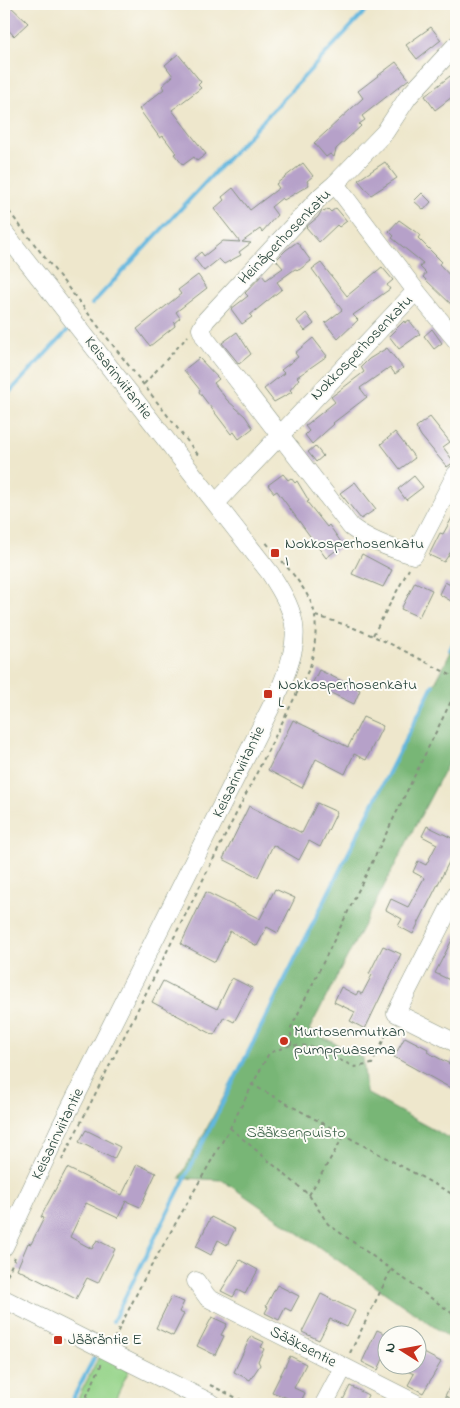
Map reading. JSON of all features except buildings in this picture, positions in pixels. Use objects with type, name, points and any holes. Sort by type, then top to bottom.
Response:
[{"type":"street","name":"Heinäperhosenkatu","points":[[201,329],[206,320],[287,232],[384,132],[408,97],[456,45]]},
{"type":"street","name":"Nokkosperhosenkatu","points":[[216,503],[416,291],[335,184]]},
{"type":"street","name":"Keisarinviitantie","points":[[4,232],[270,573],[288,601],[293,615],[296,634],[292,660],[280,689],[60,1128],[11,1249]]},
{"type":"street","points":[[416,291],[456,340]]},
{"type":"street","points":[[201,329],[205,338],[279,436],[351,527],[362,535],[393,549],[414,555],[456,474]]},
{"type":"street","points":[[456,895],[396,1013],[456,1043]]},
{"type":"street","name":"Sääksentie","points":[[196,1281],[208,1298],[417,1404]]},
{"type":"street","points":[[4,1299],[213,1404]]},
{"type":"street","points":[[324,1404],[343,1368]]},
{"type":"path","points":[[4,205],[202,461]]},
{"type":"path","points":[[144,384],[190,334],[201,329]]},
{"type":"path","points":[[59,1167],[310,667],[315,644],[316,616],[308,596],[262,538]]},
{"type":"path","points":[[373,635],[414,555]]},
{"type":"path","points":[[316,616],[338,621],[373,635],[456,678]]},
{"type":"path","points":[[290,1045],[291,1028],[456,691]]},
{"type":"path","points":[[83,1404],[107,1351],[145,1277],[230,1128],[251,1084],[269,1053],[290,1045],[310,1046],[355,1067],[372,1064],[396,1013]]},
{"type":"path","points":[[251,1084],[456,1196]]},
{"type":"path","points":[[230,1128],[310,1195],[328,1224],[456,1316]]},
{"type":"path","points":[[310,1195],[345,1134]]},
{"type":"path","points":[[4,1284],[11,1249]]},
{"type":"path","points":[[343,1368],[391,1270]]},
{"type":"green space","name":"Sääksenpuisto","points":[[456,642],[456,748],[309,1030],[363,1058],[366,1093],[456,1142],[456,1342],[222,1180],[180,1178],[241,1065]]},
{"type":"green space","points":[[100,1355],[129,1370],[113,1404],[75,1404]]},
{"type":"waterway","points":[[92,304],[372,4]]},
{"type":"waterway","points":[[4,398],[68,330]]},
{"type":"waterway","points":[[450,650],[456,638]]},
{"type":"waterway","points":[[113,1321],[433,685]]},
{"type":"waterway","points":[[70,1404],[94,1358]]},
{"type":"place","name":"Nokkosperhosenkatu I","points":[[275,553]]},
{"type":"place","name":"Nokkosperhosenkatu L","points":[[268,694]]},
{"type":"place","name":"Murtosenmutkan pumppuasema","points":[[284,1041]]},
{"type":"place","name":"Jääräntie E","points":[[58,1340]]}]
